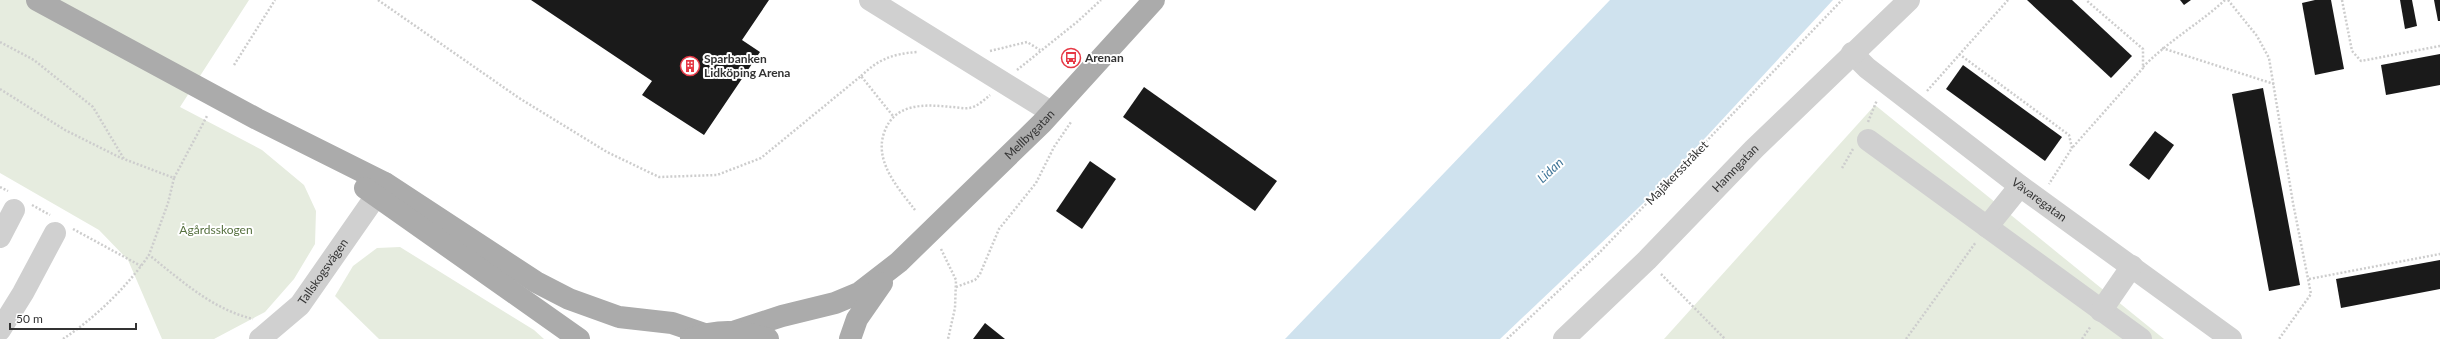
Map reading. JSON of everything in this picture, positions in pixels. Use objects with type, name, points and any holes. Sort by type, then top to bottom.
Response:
[{"type":"main road","points":[[37,0],[258,119],[381,189],[536,282],[569,299],[619,317],[672,323],[697,337],[736,331],[768,339]]},
{"type":"main road","name":"Mellbygatan","points":[[736,331],[782,316],[835,303],[859,293],[899,262],[1051,112],[1154,0]]},
{"type":"main road","points":[[381,189],[579,339]]},
{"type":"main road","name":"Mellbygatan","points":[[850,339],[857,318],[899,262]]},
{"type":"street","points":[[870,0],[1051,112]]},
{"type":"street","name":"Hamngatan","points":[[1564,339],[1647,260],[1754,149],[1852,53],[1909,0]]},
{"type":"street","name":"Vävaregatan","points":[[1852,53],[1867,68],[2020,186],[2231,339]]},
{"type":"street","points":[[1862,139],[1987,227],[2140,339]]},
{"type":"street","points":[[1987,227],[2020,186]]},
{"type":"street","name":"Tallskogsvägen","points":[[260,339],[300,305],[381,189]]},
{"type":"street","points":[[0,237],[14,210]]},
{"type":"street","points":[[0,330],[23,293],[55,232]]},
{"type":"street","points":[[2101,311],[2132,266]]},
{"type":"path","points":[[234,65],[275,0]]},
{"type":"path","points":[[378,0],[518,98],[607,152],[659,177],[718,175],[761,158],[861,76],[893,116]]},
{"type":"path","points":[[915,210],[894,183],[886,166],[882,151],[883,135],[893,116],[904,109],[915,107],[940,106],[969,108],[986,99],[1002,82],[1077,22],[1101,0]]},
{"type":"path","name":"Majåkersstråket","points":[[1507,339],[1599,253],[1842,0]]},
{"type":"path","points":[[1916,106],[1959,54],[2008,0]]},
{"type":"path","points":[[2086,0],[2143,49],[2143,68]]},
{"type":"path","points":[[2039,200],[2072,148],[2143,68],[2162,48],[2196,25],[2226,0],[2257,36],[2269,58],[2293,203],[2309,279],[2311,294],[2279,339]]},
{"type":"path","points":[[2342,0],[2352,51],[2361,61],[2440,46]]},
{"type":"path","points":[[0,42],[34,60],[93,107],[124,160]]},
{"type":"path","points":[[2162,48],[2274,84]]},
{"type":"path","points":[[1959,54],[2069,135],[2072,148]]},
{"type":"path","points":[[0,89],[65,130],[124,160],[174,178]]},
{"type":"path","points":[[1842,168],[1862,139],[1878,101],[1873,97]]},
{"type":"path","points":[[956,287],[975,280],[980,274],[999,229],[1036,183],[1054,147],[1076,115]]},
{"type":"path","points":[[62,339],[77,330],[124,287],[148,255],[168,203],[174,178],[207,116]]},
{"type":"path","points":[[1906,339],[1987,227]]},
{"type":"path","points":[[941,249],[956,280],[955,308],[948,339]]},
{"type":"path","points":[[2309,279],[2440,254]]},
{"type":"path","points":[[148,255],[207,301],[234,314],[278,325]]},
{"type":"path","points":[[1647,260],[1725,339]]},
{"type":"green space","name":"Ågårdsskogen","points":[[0,0],[249,0],[180,107],[262,150],[304,185],[316,211],[315,244],[294,279],[265,312],[214,339],[162,339],[128,260],[99,230],[0,173]]},
{"type":"green space","points":[[1875,105],[2164,339],[1664,339]]},
{"type":"green space","points":[[400,247],[534,330],[544,339],[379,339],[335,296],[353,266],[377,248]]},
{"type":"water","name":"Lidan","points":[[1610,0],[1833,0],[1656,191],[1500,339],[1285,339]]},
{"type":"building","name":"Sparbanken Lidköping Arena","points":[[531,0],[769,0],[742,40],[760,52],[704,135],[642,95],[652,81]]},
{"type":"building","points":[[2027,0],[2072,0],[2132,56],[2111,78]]},
{"type":"building","points":[[2180,0],[2191,0],[2184,5]]},
{"type":"building","points":[[2315,0],[2331,0],[2344,69],[2315,75],[2302,3]]},
{"type":"building","points":[[2400,0],[2412,0],[2417,26],[2405,29]]},
{"type":"building","points":[[2434,0],[2440,0],[2440,21],[2438,21]]},
{"type":"building","points":[[2440,54],[2440,85],[2386,95],[2381,65]]},
{"type":"building","points":[[1963,65],[2062,137],[2045,161],[1946,89]]},
{"type":"building","points":[[1144,87],[1277,181],[1255,211],[1123,117]]},
{"type":"building","points":[[2263,88],[2300,285],[2269,291],[2232,94]]},
{"type":"building","points":[[2155,131],[2174,145],[2149,180],[2129,165]]},
{"type":"building","points":[[1090,161],[1116,179],[1082,229],[1056,211]]},
{"type":"building","points":[[2440,260],[2440,289],[2341,308],[2336,279]]},
{"type":"building","points":[[985,323],[1005,339],[973,339]]},
{"type":"place","name":"Arenan","points":[[1071,58]]},
{"type":"place","name":"Sparbanken Lidköping Arena","points":[[690,66]]}]
